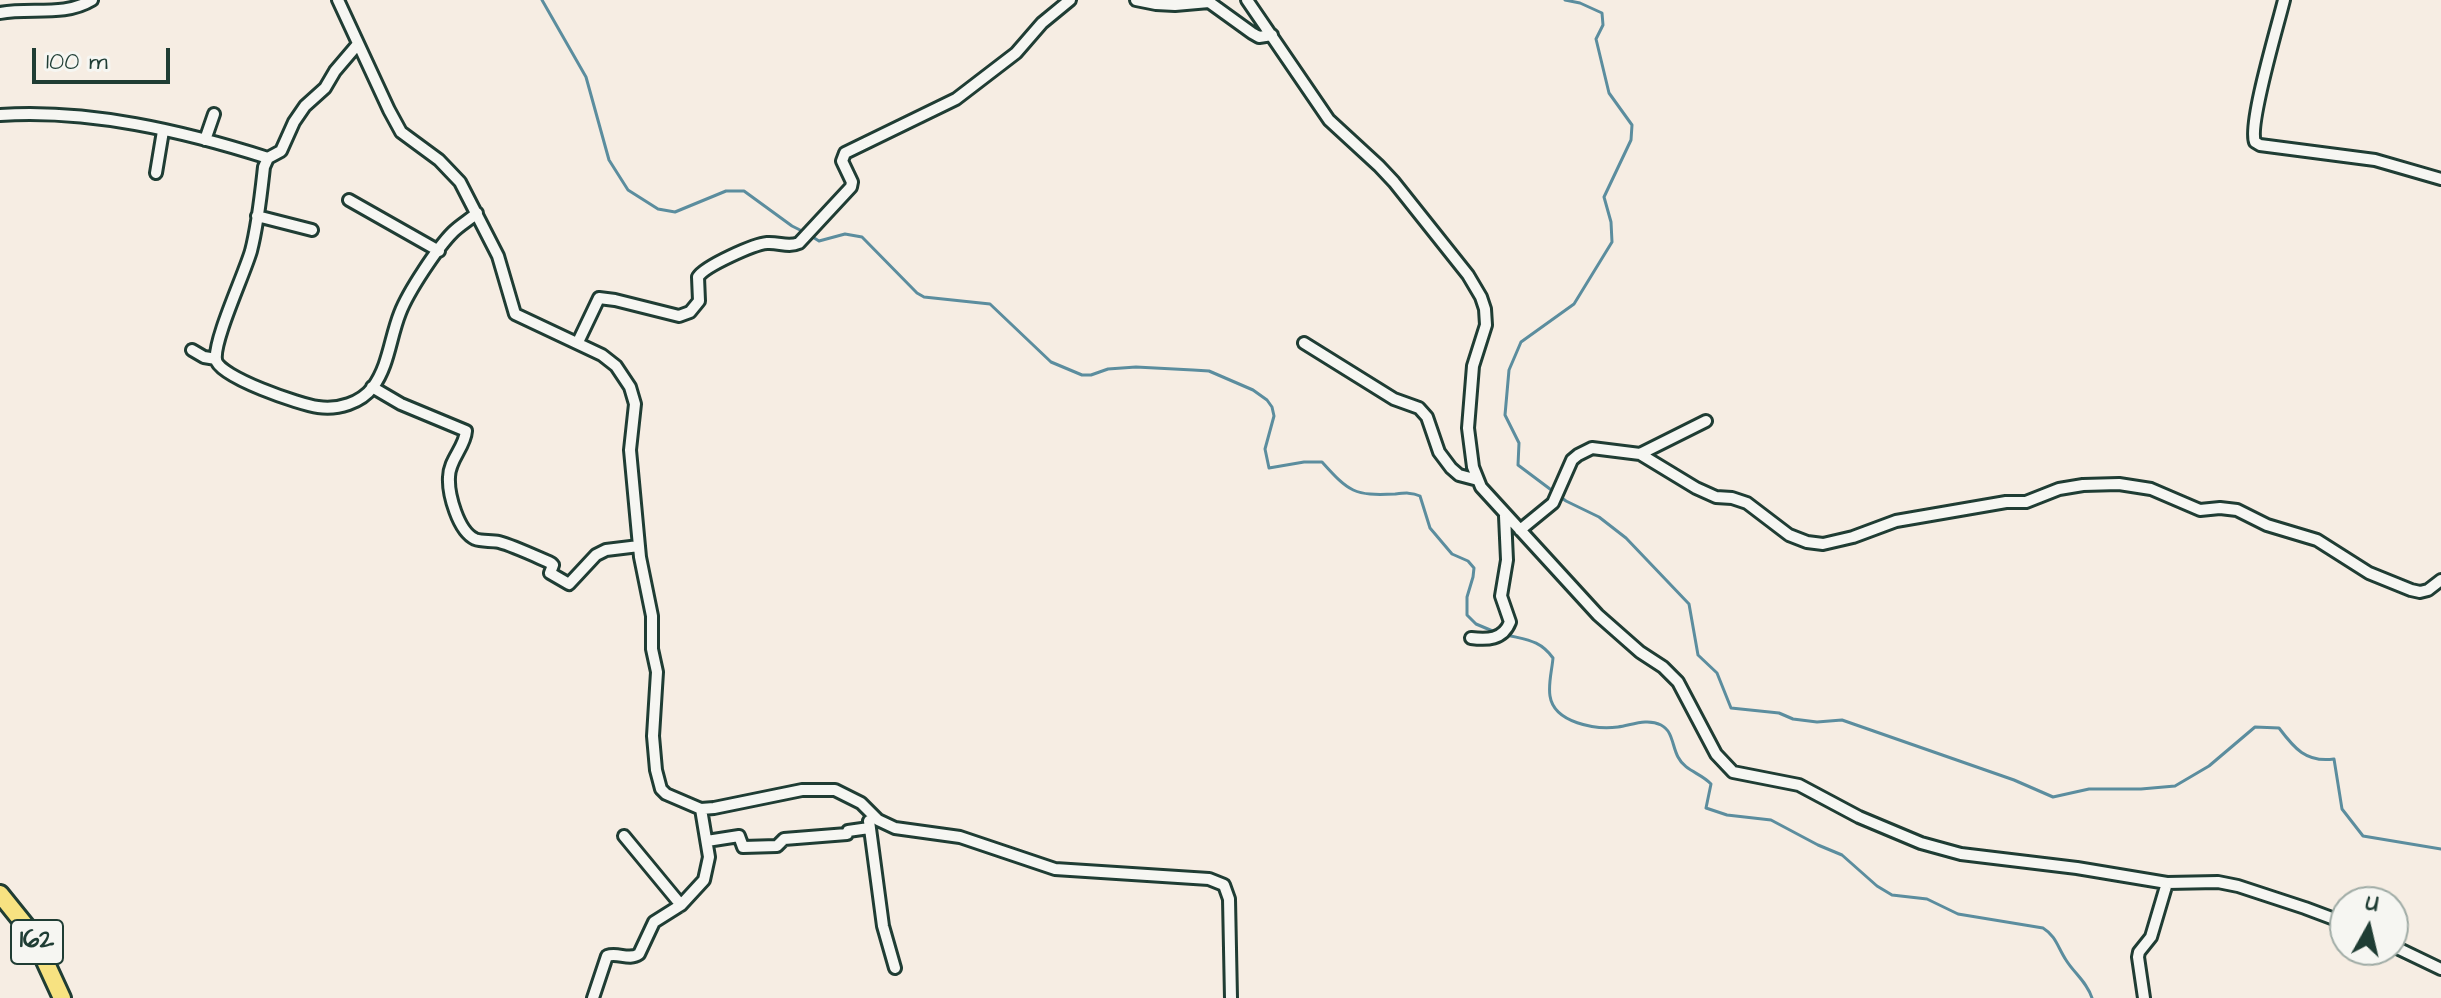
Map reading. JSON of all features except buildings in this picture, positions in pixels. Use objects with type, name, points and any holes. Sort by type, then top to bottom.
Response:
[{"type":"main road","name":"162","points":[[0,894],[33,935],[62,998]]},
{"type":"street","points":[[0,13],[78,7],[92,0]]},
{"type":"street","points":[[338,0],[401,132],[447,167],[460,182],[498,256],[515,314],[602,355],[616,366],[633,396],[635,416],[630,450],[639,546],[652,616],[652,649],[657,672],[653,736],[658,782],[666,794],[701,809],[814,789],[840,792],[861,803],[878,820],[895,828],[960,837],[1055,869],[1200,877],[1222,883],[1227,888],[1229,899],[1231,998]]},
{"type":"street","points":[[578,342],[599,298],[665,314],[685,315],[699,301],[698,280],[703,271],[762,244],[793,246],[802,241],[852,186],[842,161],[845,153],[956,99],[1016,53],[1042,23],[1070,0]]},
{"type":"street","points":[[1136,0],[1175,5],[1209,2],[1259,37],[1272,35]]},
{"type":"street","points":[[1247,0],[1329,120],[1394,182],[1468,275],[1481,297],[1486,325],[1473,366],[1468,428],[1473,467],[1478,480],[1505,516],[1598,615],[1678,682],[1716,754],[1730,770],[1799,785],[1859,817],[1921,843],[1961,854],[2167,883],[2208,881],[2238,886],[2329,917]]},
{"type":"street","points":[[2284,0],[2259,98],[2253,133],[2255,142],[2375,160],[2441,179]]},
{"type":"street","points":[[358,44],[325,88],[305,106],[281,151],[268,158],[264,167],[252,248],[218,341],[216,359],[219,368],[279,395],[317,407],[331,407],[362,399],[386,362],[400,311],[453,233],[477,213]]},
{"type":"street","points":[[205,140],[214,114]]},
{"type":"street","points":[[0,115],[71,115],[205,140],[268,158]]},
{"type":"street","points":[[156,173],[163,131]]},
{"type":"street","points":[[349,200],[439,251]]},
{"type":"street","points":[[257,216],[312,230]]},
{"type":"street","points":[[1304,343],[1394,399],[1419,408],[1427,417],[1439,452],[1451,468],[1459,475],[1478,480]]},
{"type":"street","points":[[192,350],[216,359]]},
{"type":"street","points":[[372,387],[386,397],[466,431],[449,478],[457,517],[474,538],[500,542],[551,563],[550,573],[569,584],[596,555],[606,550],[639,546]]},
{"type":"street","points":[[1640,454],[1706,421]]},
{"type":"street","points":[[1520,530],[1553,503],[1572,460],[1592,448],[1640,454],[1696,488],[1716,497],[1747,503],[1789,535],[1807,542],[1823,544],[1896,521],[2006,502],[2026,502],[2059,489],[2098,483],[2119,484],[2151,489],[2200,510],[2237,510],[2267,525],[2317,540],[2369,573],[2411,590],[2428,590],[2441,580]]},
{"type":"street","points":[[1471,638],[1486,640],[1497,637],[1507,631],[1510,622],[1501,596],[1507,560],[1505,516]]},
{"type":"street","points":[[593,998],[607,956],[633,957],[639,954],[654,922],[681,905],[704,880],[708,867],[707,841],[701,809]]},
{"type":"street","points":[[867,811],[883,926],[895,968]]},
{"type":"street","points":[[707,841],[739,836],[743,847],[777,846],[784,839],[847,834],[848,831],[869,828]]},
{"type":"street","points":[[624,836],[681,905]]},
{"type":"street","points":[[2144,998],[2139,952],[2151,937],[2167,883]]},
{"type":"street","points":[[2409,954],[2441,969]]},
{"type":"waterway","points":[[542,0],[586,77],[609,160],[628,190],[658,209],[675,212],[726,191],[744,191],[804,232]]},
{"type":"waterway","points":[[1565,0],[1602,13],[1603,25],[1596,39],[1609,93],[1632,125],[1631,140],[1604,197],[1611,222],[1612,242],[1574,304],[1521,342],[1509,370],[1505,415],[1519,443],[1518,465],[1566,501],[1599,517],[1626,538],[1689,604],[1698,655],[1717,673],[1731,708],[1779,713],[1793,719],[1817,722],[1842,720],[2014,780],[2053,797],[2089,789],[2175,786],[2209,766],[2255,727],[2279,728],[2290,742],[2308,756],[2334,759],[2342,809],[2363,836],[2441,849]]},
{"type":"waterway","points":[[811,236],[819,241],[845,234],[862,237],[917,293],[924,297],[990,304],[1051,362],[1082,375],[1136,367],[1209,371],[1253,390],[1267,400],[1274,416],[1265,449],[1269,468],[1322,462],[1346,486],[1361,493],[1420,496],[1430,528],[1452,554],[1468,561],[1474,568],[1467,597],[1467,615],[1476,624],[1495,632]]},
{"type":"waterway","points":[[1507,635],[1538,644],[1553,658],[1550,696],[1559,713],[1567,718],[1588,726],[1618,727],[1645,722],[1665,728],[1681,762],[1711,784],[1706,808],[1727,815],[1771,820],[1842,855],[1892,895],[1927,899],[1958,914],[2043,928],[2054,938],[2092,998]]}]
